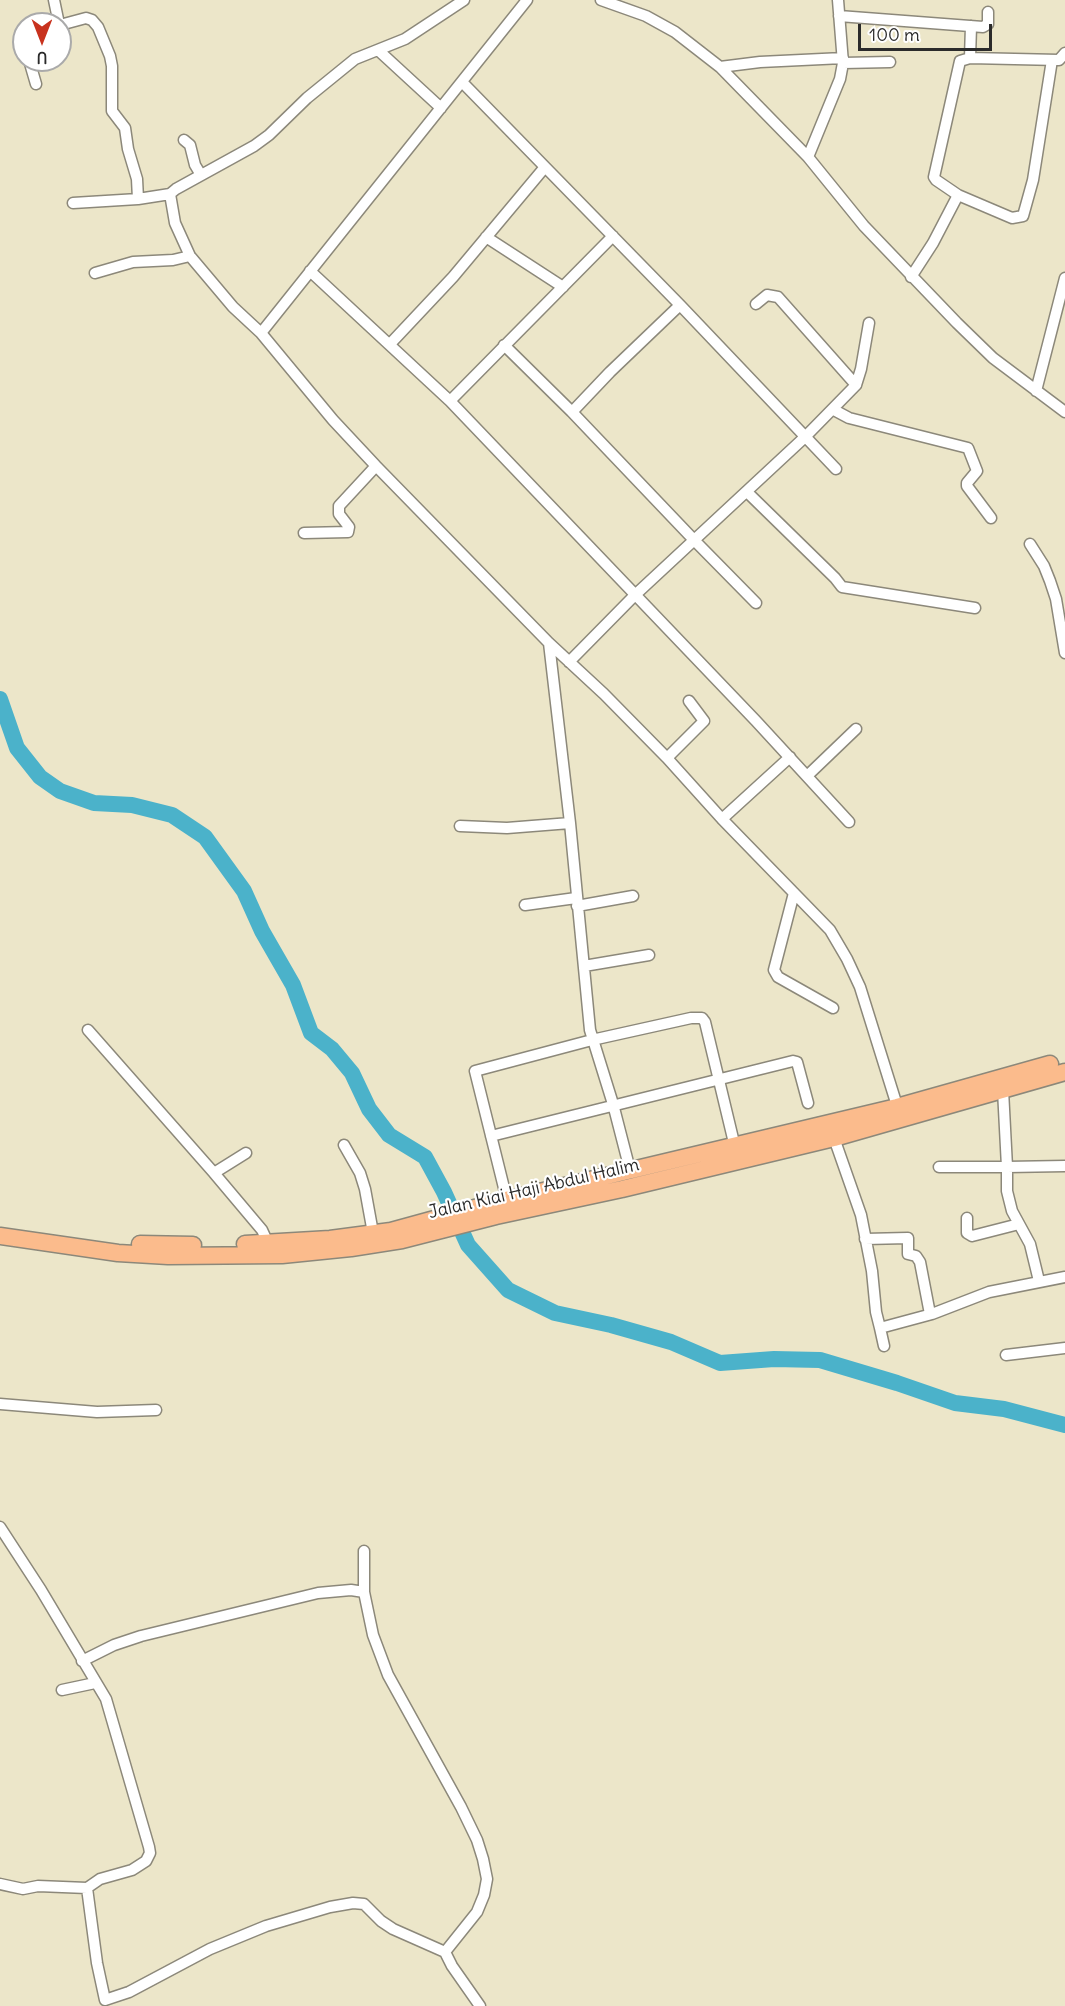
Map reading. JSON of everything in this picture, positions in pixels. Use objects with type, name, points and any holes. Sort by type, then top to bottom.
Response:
[{"type":"main road","name":"Jalan Kiai Haji Abdul Halim","points":[[499,1206],[622,1189],[834,1138],[899,1113],[1065,1061]]},
{"type":"main road","name":"Jalan Kiai Haji Abdul Halim","points":[[0,1230],[106,1252],[168,1256],[282,1255],[332,1251],[402,1240],[426,1228],[630,1170],[1003,1090],[1065,1072]]},
{"type":"main road","name":"Jalan Kiai Haji Abdul Halim","points":[[0,1230],[116,1243],[204,1245],[330,1239],[426,1228]]},
{"type":"street","points":[[73,203],[138,199],[170,194],[254,146],[355,59],[405,39],[464,0]]},
{"type":"street","points":[[601,0],[646,16],[720,67],[808,157],[864,226],[911,277],[993,358],[1065,412]]},
{"type":"street","points":[[808,157],[836,93],[843,60],[838,0]]},
{"type":"street","points":[[261,333],[525,4]]},
{"type":"street","points":[[839,16],[986,26],[988,12]]},
{"type":"street","points":[[72,21],[86,18],[92,20],[98,27],[110,56],[112,111],[125,128],[128,149],[137,179],[138,199]]},
{"type":"street","points":[[969,58],[971,26]]},
{"type":"street","points":[[378,50],[441,108]]},
{"type":"street","points":[[1052,60],[1033,180],[1023,216],[1012,218],[958,195],[936,180],[934,177],[958,63],[963,58],[1059,60],[1065,53]]},
{"type":"street","points":[[720,67],[760,62],[843,60],[890,62]]},
{"type":"street","points":[[32,72],[36,84]]},
{"type":"street","points":[[462,82],[836,469]]},
{"type":"street","points":[[184,140],[192,150],[195,165],[201,175]]},
{"type":"street","points":[[390,344],[453,277],[545,168]]},
{"type":"street","points":[[170,194],[176,223],[190,256],[233,307],[261,333],[333,420],[549,643],[667,758],[722,819],[830,930],[847,958],[867,1008],[899,1113]]},
{"type":"street","points":[[911,277],[933,243],[958,195]]},
{"type":"street","points":[[450,401],[613,236]]},
{"type":"street","points":[[486,237],[563,287]]},
{"type":"street","points":[[95,273],[133,262],[173,260],[190,256]]},
{"type":"street","points":[[310,271],[450,401],[790,757],[849,822]]},
{"type":"street","points":[[1036,392],[1065,278]]},
{"type":"street","points":[[756,304],[767,295],[778,297],[856,385]]},
{"type":"street","points":[[573,412],[610,372],[680,305]]},
{"type":"street","points":[[569,662],[635,595],[834,410],[856,385],[869,323]]},
{"type":"street","points":[[504,345],[573,412],[756,603]]},
{"type":"street","points":[[834,410],[849,418],[968,448],[977,471],[968,480],[967,486],[991,518]]},
{"type":"street","points":[[304,533],[348,532],[349,527],[339,514],[339,506],[376,466]]},
{"type":"street","points":[[747,492],[842,587],[975,608]]},
{"type":"street","points":[[1030,544],[1044,566],[1056,599],[1065,653]]},
{"type":"street","points":[[549,643],[592,1040],[613,1104],[630,1170]]},
{"type":"street","points":[[667,758],[704,721],[689,701]]},
{"type":"street","points":[[807,776],[856,729]]},
{"type":"street","points":[[722,819],[790,757]]},
{"type":"street","points":[[460,826],[507,828],[570,823]]},
{"type":"street","points":[[794,893],[774,970],[778,976],[833,1008]]},
{"type":"street","points":[[525,905],[633,896]]},
{"type":"street","points":[[584,966],[649,955]]},
{"type":"street","points":[[499,1206],[491,1136],[476,1070],[511,1063],[592,1040],[698,1017],[705,1022],[735,1147]]},
{"type":"street","points":[[88,1030],[214,1173],[262,1230],[268,1243]]},
{"type":"street","points":[[491,1136],[789,1062],[797,1062],[808,1103]]},
{"type":"street","points":[[1003,1090],[1007,1191],[1012,1211],[1034,1254],[1039,1281]]},
{"type":"street","points":[[834,1138],[861,1215],[872,1271],[876,1312],[884,1346]]},
{"type":"street","points":[[344,1145],[360,1173],[373,1233]]},
{"type":"street","points":[[214,1173],[246,1153]]},
{"type":"street","points":[[939,1167],[1065,1166]]},
{"type":"street","points":[[967,1218],[967,1233],[972,1236],[1019,1224]]},
{"type":"street","points":[[865,1239],[908,1238],[908,1254],[919,1259],[930,1314]]},
{"type":"street","points":[[880,1328],[930,1314],[989,1292],[1065,1277]]},
{"type":"street","points":[[1006,1355],[1065,1348]]},
{"type":"street","points":[[0,1404],[97,1412],[156,1410]]},
{"type":"street","points":[[0,1527],[3,1537],[41,1590],[106,1699],[150,1853],[146,1861],[132,1870],[100,1879],[87,1888],[38,1886],[23,1889],[0,1884]]},
{"type":"street","points":[[364,1551],[364,1589],[374,1635],[388,1675],[461,1807],[477,1840],[483,1859],[487,1879],[484,1895],[477,1912],[445,1952]]},
{"type":"street","points":[[82,1661],[114,1645],[141,1636],[318,1593],[364,1589]]},
{"type":"street","points":[[62,1690],[95,1683]]},
{"type":"street","points":[[87,1888],[105,2003],[210,1949],[266,1926],[330,1906],[353,1903],[364,1905],[393,1929],[445,1952],[480,2006]]},
{"type":"waterway","points":[[0,699],[17,748],[40,777],[60,791],[94,803],[132,805],[172,815],[205,837],[244,891],[262,931],[293,985],[311,1033],[332,1049],[352,1073],[369,1109],[389,1135],[425,1157],[468,1245],[508,1290],[555,1313],[611,1325],[671,1342],[720,1363],[774,1359],[820,1360],[955,1403],[1004,1409],[1065,1425]]}]
